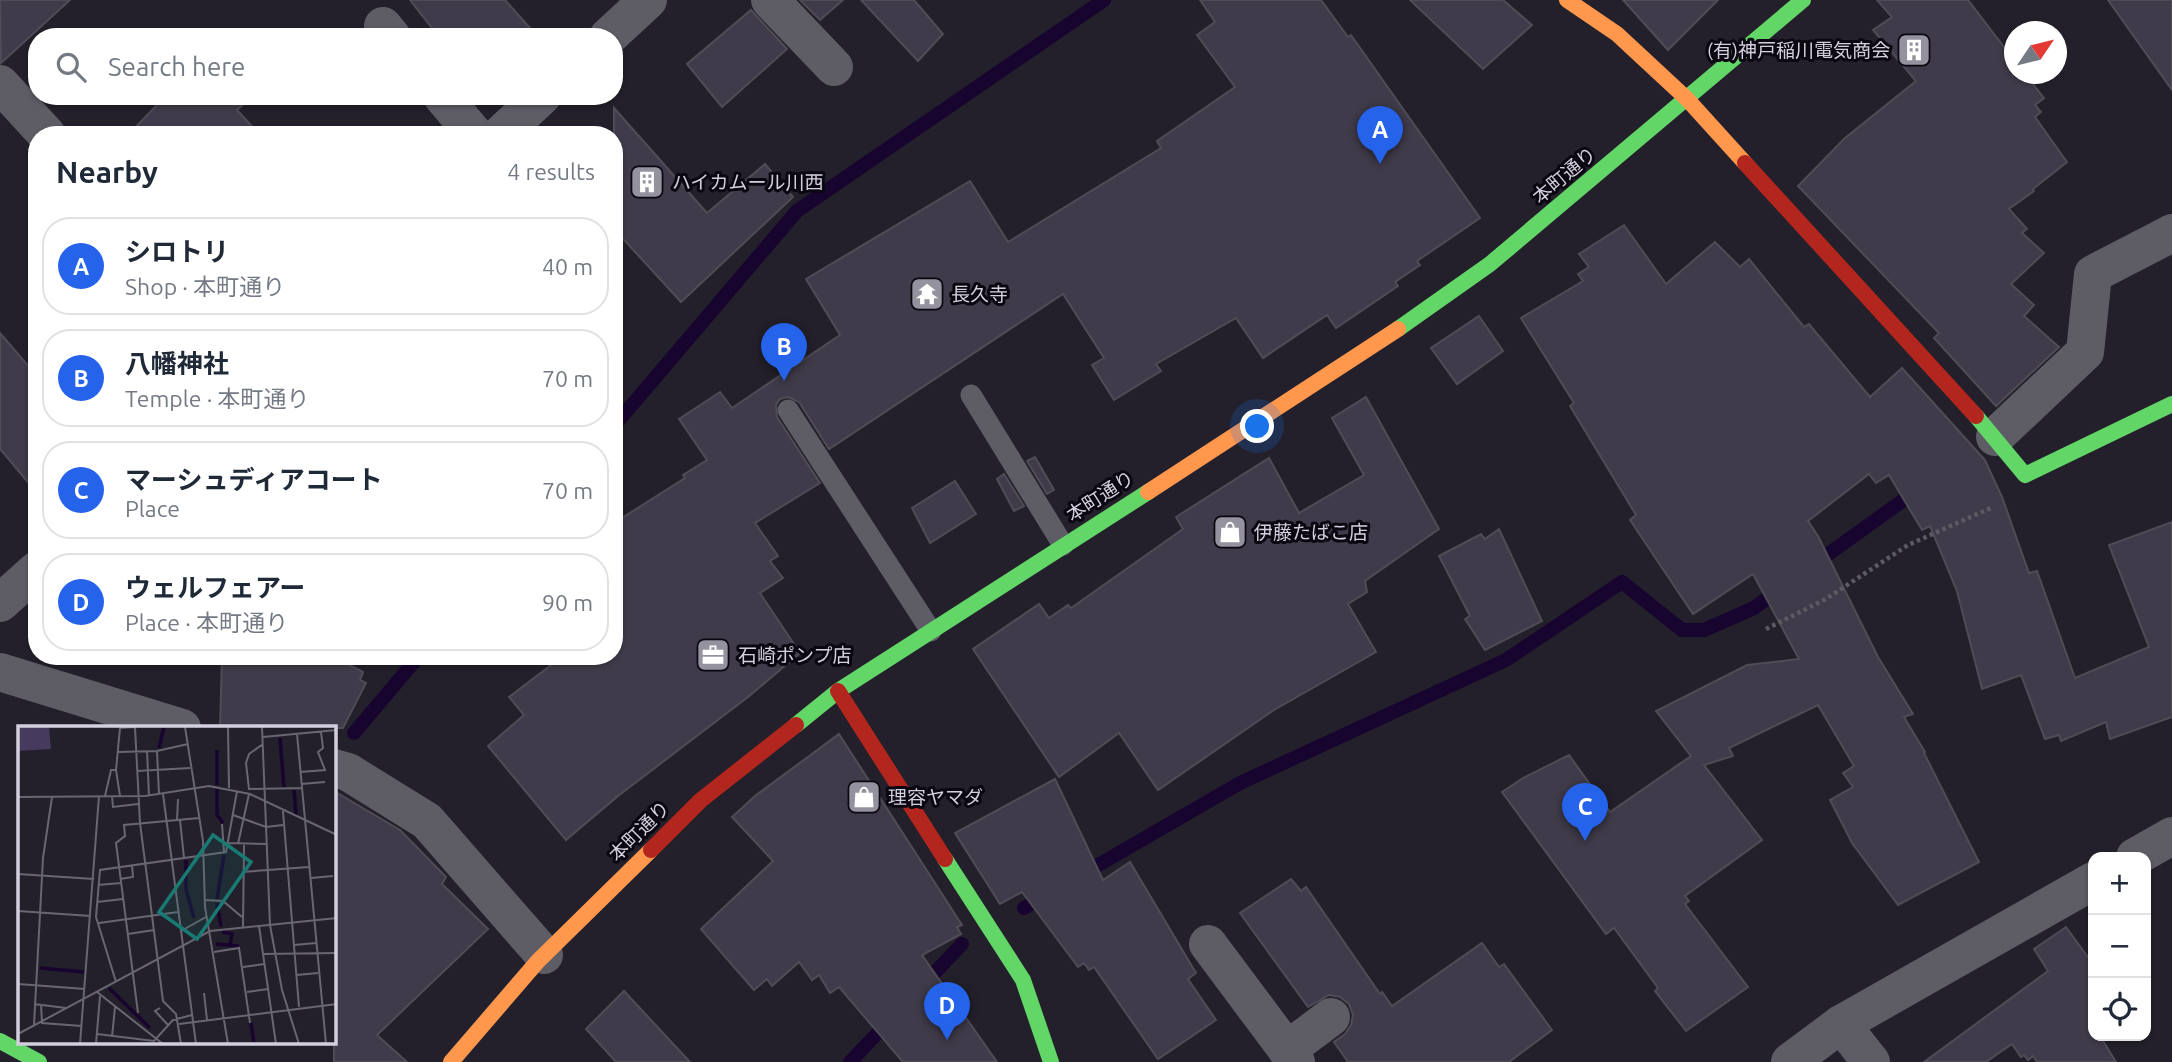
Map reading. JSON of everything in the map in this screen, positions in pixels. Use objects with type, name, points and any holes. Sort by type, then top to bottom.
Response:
[{"type":"street","points":[[618,28],[648,0]]},
{"type":"street","points":[[770,0],[834,67]]},
{"type":"street","points":[[1567,0],[1617,34],[1687,99],[1995,437],[2025,475],[2172,404]]},
{"type":"street","name":"本町通り","points":[[451,1062],[544,955],[701,800],[838,691],[1368,350],[1490,264],[1803,0]]},
{"type":"street","points":[[0,84],[39,126]]},
{"type":"street","points":[[450,105],[467,126]]},
{"type":"street","points":[[510,126],[532,105]]},
{"type":"street","points":[[1995,437],[2085,352],[2093,274],[2172,233]]},
{"type":"street","points":[[0,672],[176,726]]},
{"type":"street","points":[[838,691],[1023,980],[1051,1062]]},
{"type":"street","points":[[336,769],[348,772],[427,821],[544,955]]},
{"type":"street","points":[[2143,852],[2172,836]]},
{"type":"street","points":[[1790,1062],[1841,1024],[2088,884]]},
{"type":"street","points":[[1208,944],[1291,1056],[1331,1017]]},
{"type":"street","points":[[1841,1024],[1871,1062]]},
{"type":"street","points":[[0,1041],[39,1062]]},
{"type":"lane","points":[[971,395],[1063,545]]},
{"type":"lane","points":[[788,410],[931,631]]},
{"type":"path","points":[[1766,629],[1826,599],[1908,545],[2027,491],[2025,475]]},
{"type":"building","points":[[0,0],[70,0],[39,28],[28,28],[28,38],[1,63]]},
{"type":"building","points":[[410,0],[505,0],[530,28],[432,28]]},
{"type":"building","points":[[800,0],[843,0],[820,20]]},
{"type":"building","points":[[861,0],[914,0],[943,34],[918,61]]},
{"type":"building","points":[[1200,0],[1321,0],[1348,37],[1351,35],[1480,218],[1417,261],[1420,265],[1395,282],[1398,286],[1336,328],[1327,315],[1263,358],[1236,318],[1156,364],[1161,371],[1114,400],[1092,365],[1104,358],[1063,294],[829,449],[799,402],[788,397],[780,399],[776,405],[777,417],[820,483],[755,523],[778,556],[770,561],[783,578],[760,593],[800,653],[566,840],[488,746],[524,715],[509,697],[551,665],[623,665],[623,517],[685,478],[683,475],[707,460],[679,419],[720,392],[732,408],[840,335],[806,279],[970,181],[1008,242],[1161,148],[1157,141],[1235,87],[1197,35],[1215,22]]},
{"type":"building","points":[[1410,0],[1503,0],[1532,25],[1483,69]]},
{"type":"building","points":[[1623,0],[1718,0],[1668,50]]},
{"type":"building","points":[[1877,0],[1968,0],[2004,47],[2004,84],[2033,84],[2044,98],[2035,105],[2041,112],[2035,117],[2067,162],[2009,209],[2027,229],[2022,233],[2044,253],[2011,284],[2034,305],[2024,316],[2059,347],[1996,406],[1934,338],[1939,333],[1798,186],[1845,138],[1916,81],[1873,30],[1892,17]]},
{"type":"building","points":[[2108,0],[2172,0],[2172,90]]},
{"type":"building","points":[[751,10],[787,49],[722,107],[687,64]]},
{"type":"building","points":[[157,105],[243,105],[237,110],[252,126],[137,126]]},
{"type":"building","name":"ハイカムール川西","points":[[614,108],[707,213],[765,164],[793,197],[681,302],[623,239],[623,126],[614,126]]},
{"type":"building","points":[[1624,225],[1666,284],[1715,242],[1740,267],[1749,259],[1804,327],[1809,324],[1870,397],[1902,368],[1985,460],[2002,497],[2029,573],[2037,571],[2075,678],[2149,647],[2109,545],[2172,522],[2172,717],[2110,739],[2106,722],[2061,741],[2059,735],[2045,739],[2021,675],[1982,689],[1957,591],[1930,526],[1922,530],[1889,475],[1876,483],[1869,474],[1808,521],[1878,657],[1913,714],[1904,717],[1925,752],[1979,862],[1898,905],[1852,843],[1830,800],[1853,787],[1843,773],[1854,766],[1818,705],[1729,748],[1733,756],[1704,765],[1762,840],[1685,896],[1689,901],[1685,904],[1748,987],[1686,1031],[1655,991],[1658,988],[1614,928],[1606,934],[1502,792],[1523,778],[1569,755],[1610,812],[1691,756],[1656,711],[1747,665],[1799,659],[1753,574],[1693,614],[1630,520],[1636,515],[1570,406],[1574,403],[1521,318],[1583,281],[1578,274],[1589,267],[1579,254]]},
{"type":"building","points":[[1479,316],[1503,351],[1457,384],[1431,348]]},
{"type":"building","points":[[0,333],[28,366],[28,482],[0,449]]},
{"type":"building","points":[[1366,397],[1439,529],[1365,581],[1367,592],[1348,604],[1376,652],[1274,710],[1158,790],[1119,733],[1059,777],[973,649],[1039,604],[1049,618],[1068,605],[1071,608],[1183,529],[1176,517],[1269,458],[1299,513],[1364,475],[1332,418]]},
{"type":"building","points":[[1035,457],[1054,490],[1047,494],[1027,461]]},
{"type":"building","points":[[1004,474],[1024,506],[1014,511],[997,479]]},
{"type":"building","points":[[955,481],[976,514],[930,543],[912,508]]},
{"type":"building","points":[[1499,529],[1542,621],[1485,650],[1465,619],[1470,616],[1439,556],[1481,534],[1485,539]]},
{"type":"building","points":[[222,665],[349,665],[363,672],[360,680],[366,683],[343,728],[220,726]]},
{"type":"building","points":[[839,734],[962,925],[957,927],[961,934],[922,955],[997,1062],[903,1062],[839,987],[830,993],[819,975],[812,980],[799,962],[772,986],[767,979],[754,990],[701,929],[773,861],[732,817],[755,796]]},
{"type":"building","points":[[1055,779],[1103,880],[1130,862],[1196,973],[1188,979],[1216,1020],[1158,1059],[1094,967],[1089,970],[1084,963],[1078,967],[1022,892],[1000,904],[955,833]]},
{"type":"building","points":[[336,792],[400,830],[446,877],[442,884],[488,929],[377,1035],[407,1062],[334,1062]]},
{"type":"building","points":[[1291,879],[1301,891],[1306,887],[1380,994],[1382,992],[1392,1006],[1482,943],[1499,967],[1504,964],[1552,1030],[1509,1062],[1348,1062],[1334,1042],[1345,1034],[1351,1025],[1353,1015],[1349,1004],[1340,997],[1329,995],[1308,1007],[1240,913]]},
{"type":"building","points":[[2066,927],[2088,957],[2088,1041],[2103,1041],[2116,1062],[2037,1062],[2033,1056],[2028,1060],[2024,1055],[2021,1057],[2012,1044],[1986,1062],[1924,1062],[2048,971],[2034,949]]},
{"type":"building","points":[[624,991],[690,1062],[616,1062],[586,1029]]},
{"type":"waterway","points":[[623,415],[797,211],[1104,0]]},
{"type":"waterway","points":[[1813,565],[1919,489]]},
{"type":"waterway","points":[[1081,875],[1240,783],[1506,660],[1622,582],[1682,630],[1704,630],[1754,608],[1780,589]]},
{"type":"waterway","points":[[354,733],[411,665]]},
{"type":"waterway","points":[[1024,908],[1048,894]]},
{"type":"waterway","points":[[922,986],[962,944]]},
{"type":"waterway","points":[[850,1062],[891,1019]]},
{"type":"traffic: fast","points":[[1398,329],[1490,264],[1803,0]]},
{"type":"traffic: fast","points":[[1976,416],[2025,475],[2172,404]]},
{"type":"traffic: fast","points":[[796,725],[838,691],[1148,492]]},
{"type":"traffic: fast","points":[[945,859],[1023,980],[1051,1062]]},
{"type":"traffic: fast","points":[[0,1041],[39,1062]]},
{"type":"traffic: slow","points":[[1567,0],[1617,34],[1687,99],[1745,163]]},
{"type":"traffic: slow","points":[[1148,492],[1398,329]]},
{"type":"traffic: slow","points":[[451,1062],[538,961],[651,850]]},
{"type":"traffic: jam","points":[[1745,163],[1976,416]]},
{"type":"traffic: jam","points":[[838,691],[945,859]]},
{"type":"traffic: jam","points":[[651,850],[701,800],[796,725]]},
{"type":"place","name":"(有)神戸稲川電気商会","points":[[1914,50]]},
{"type":"place","name":"シロトリ","points":[[1380,164]]},
{"type":"place","name":"ハイカムール川西","points":[[647,182]]},
{"type":"place","name":"長久寺","points":[[927,294]]},
{"type":"place","name":"八幡神社","points":[[784,381]]},
{"type":"place","name":"伊藤たばこ店","points":[[1230,532]]},
{"type":"place","name":"石崎ポンプ店","points":[[713,655]]},
{"type":"place","name":"理容ヤマダ","points":[[864,797]]},
{"type":"place","name":"マーシュディアコート","points":[[1585,841]]},
{"type":"place","name":"ウェルフェアー","points":[[947,1040]]}]
